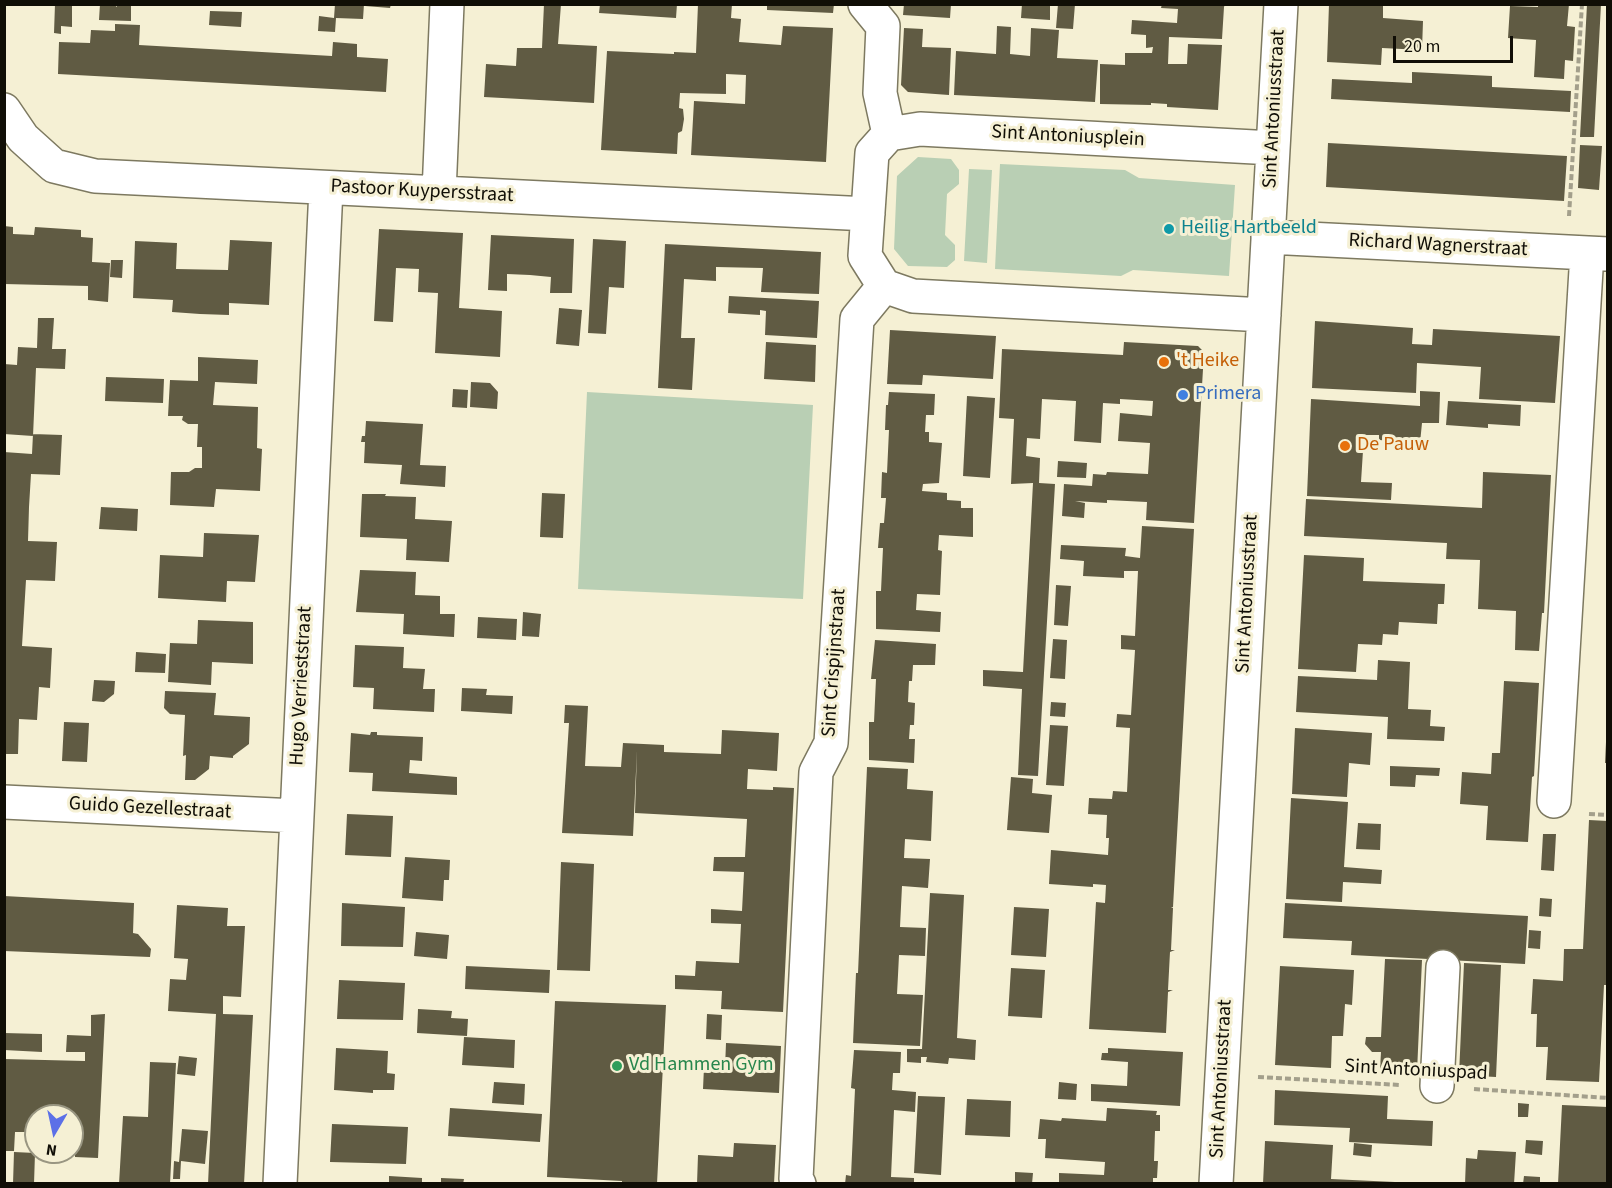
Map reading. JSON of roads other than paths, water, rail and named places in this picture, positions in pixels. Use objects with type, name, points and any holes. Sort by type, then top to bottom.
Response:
[{"type":"street","points":[[439,193],[447,4]]},
{"type":"street","points":[[864,4],[883,26],[880,144],[868,214],[865,256],[884,286],[913,296],[1264,315]]},
{"type":"street","name":"Sint Antoniusstraat","points":[[1216,1184],[1281,4]]},
{"type":"street","name":"Pastoor Kuypersstraat","points":[[4,110],[23,138],[54,166],[95,176],[868,214]]},
{"type":"street","name":"Sint Antoniusplein","points":[[880,144],[920,129],[1273,148]]},
{"type":"street","name":"Hugo Verrieststraat","points":[[280,1184],[326,188]]},
{"type":"street","name":"Richard Wagnerstraat","points":[[1268,237],[1587,253]]},
{"type":"street","points":[[1554,801],[1587,253]]},
{"type":"street","name":"Sint Crispijnstraat","points":[[800,1184],[796,1179],[816,772],[831,743],[857,319],[884,286]]},
{"type":"street","name":"Guido Gezellestraat","points":[[4,802],[296,816]]},
{"type":"street","points":[[1437,1086],[1443,967]]},
{"type":"place","name":"Heilig Hartbeeld","points":[[1169,229]]},
{"type":"place","name":"'t Heike","points":[[1164,362]]},
{"type":"place","name":"Primera","points":[[1183,395]]},
{"type":"place","name":"De Pauw","points":[[1345,446]]},
{"type":"place","name":"Vd Hammen Gym","points":[[617,1066]]}]
